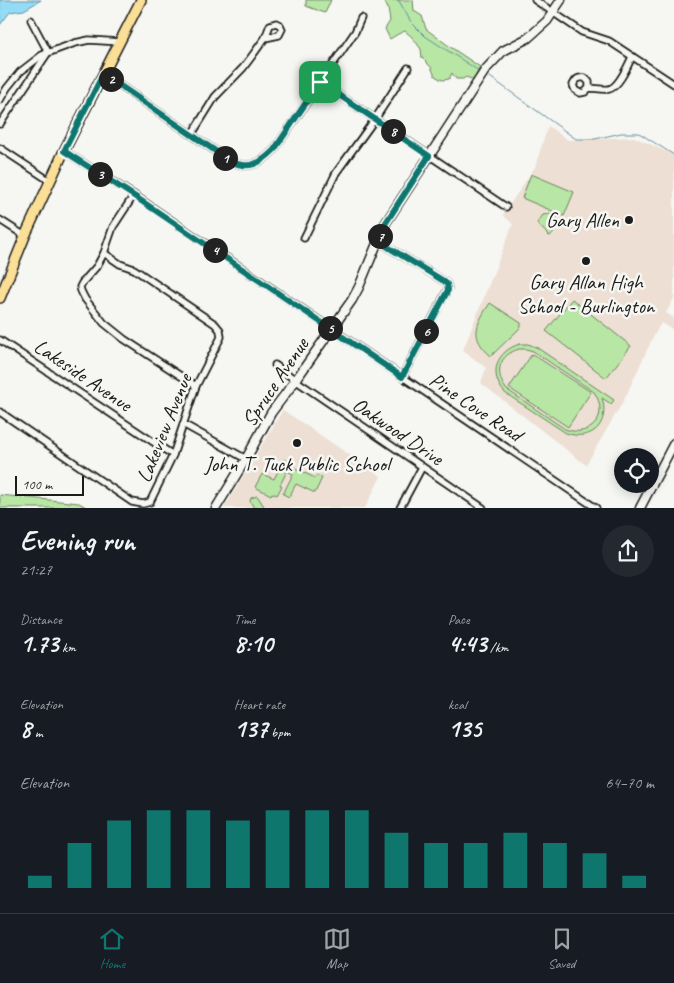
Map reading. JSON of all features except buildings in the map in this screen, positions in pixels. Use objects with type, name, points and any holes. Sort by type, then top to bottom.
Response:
[{"type":"main road","points":[[0,296],[64,151],[141,0]]},
{"type":"street","points":[[534,0],[582,32],[609,42],[674,84]]},
{"type":"street","name":"Spruce Avenue","points":[[216,508],[246,459],[270,413],[352,300],[385,224],[486,69],[503,51],[528,38],[547,21],[561,0]]},
{"type":"street","points":[[103,74],[230,161],[239,165],[254,165],[265,160],[274,150],[355,32],[361,18]]},
{"type":"street","points":[[31,20],[48,52]]},
{"type":"street","points":[[192,134],[216,97],[243,68],[265,38]]},
{"type":"street","points":[[0,100],[20,72],[48,52],[89,40],[120,42]]},
{"type":"street","points":[[0,124],[48,52]]},
{"type":"street","points":[[589,88],[609,89],[614,87],[632,57]]},
{"type":"street","points":[[304,238],[336,173],[375,119],[408,68]]},
{"type":"street","points":[[320,82],[506,208]]},
{"type":"street","points":[[0,148],[50,181]]},
{"type":"street","name":"Pine Cove Road","points":[[64,151],[134,196],[596,508]]},
{"type":"street","points":[[134,196],[113,226],[104,253],[97,266],[82,283],[81,291],[85,300],[104,323],[124,339],[196,386]]},
{"type":"street","points":[[0,220],[26,236]]},
{"type":"street","points":[[378,241],[447,284],[448,290],[402,377]]},
{"type":"street","name":"Lakeview Avenue","points":[[0,412],[132,502],[142,504],[150,502],[173,455],[196,386],[221,337],[220,330],[215,324],[134,269],[120,264],[104,253]]},
{"type":"street","name":"Lakeside Avenue","points":[[0,340],[173,455]]},
{"type":"street","name":"Oakwood Drive","points":[[275,365],[295,381],[483,508]]},
{"type":"street","points":[[183,424],[246,459]]},
{"type":"street","points":[[640,508],[674,442]]},
{"type":"street","points":[[400,508],[422,467]]},
{"type":"street","points":[[470,508],[473,502]]},
{"type":"shaded area","name":"Gary Allan High School - Burlington","points":[[548,126],[568,140],[634,137],[674,155],[674,298],[666,313],[674,318],[674,330],[661,323],[625,398],[586,465],[481,383],[486,368],[463,350],[513,224],[503,215],[535,167]]},
{"type":"shaded area","name":"John T. Tuck Public School","points":[[283,410],[381,476],[365,508],[224,508]]},
{"type":"green space","points":[[306,0],[331,0],[325,13],[306,6]]},
{"type":"green space","points":[[384,0],[413,0],[414,11],[422,16],[426,29],[480,67],[474,80],[466,77],[456,79],[452,73],[449,79],[442,80],[435,76],[431,67],[422,58],[421,49],[405,31],[390,39],[385,29],[390,21]]},
{"type":"green space","points":[[531,174],[574,192],[564,216],[522,198]]},
{"type":"green space","points":[[549,214],[558,217],[553,234],[549,236],[537,223],[543,215]]},
{"type":"green space","points":[[572,299],[631,346],[606,378],[546,331]]},
{"type":"green space","points":[[490,303],[521,323],[521,327],[491,356],[484,349],[477,336],[478,324]]},
{"type":"green space","points":[[528,344],[536,347],[614,400],[611,404],[602,398],[603,416],[597,429],[584,435],[566,433],[505,393],[497,378],[497,364],[505,352],[512,347]],"holes":[[[519,349],[533,351],[594,392],[600,409],[596,423],[583,431],[565,429],[506,389],[500,376],[500,365],[507,355]]]},
{"type":"green space","points":[[532,354],[591,392],[568,427],[509,388]]},
{"type":"green space","points":[[284,459],[292,463],[291,466],[315,478],[317,475],[322,478],[315,493],[296,484],[289,497],[283,494],[293,474],[287,471],[277,495],[272,493],[271,495],[255,487],[262,474],[274,479]]},
{"type":"green space","points":[[0,495],[79,503],[88,508],[0,508]]},
{"type":"green space","points":[[257,496],[265,508],[254,508],[250,501],[251,498]]},
{"type":"water","points":[[0,0],[41,0],[24,10],[10,12],[0,25]]},
{"type":"waterway","points":[[396,0],[399,1],[411,22],[425,36],[479,71]]},
{"type":"waterway","points":[[490,77],[576,139],[595,139],[621,133],[639,133],[674,155]]},
{"type":"place","name":"Gary Allen","points":[[629,220]]},
{"type":"place","name":"Gary Allan High School - Burlington","points":[[586,261]]},
{"type":"place","name":"John T. Tuck Public School","points":[[297,443]]},
{"type":"route","points":[[103,74],[230,161],[239,165],[254,165],[265,160],[274,150],[320,82],[429,156],[385,224],[378,241],[447,284],[448,290],[402,377],[134,196],[64,151],[103,74]]}]
